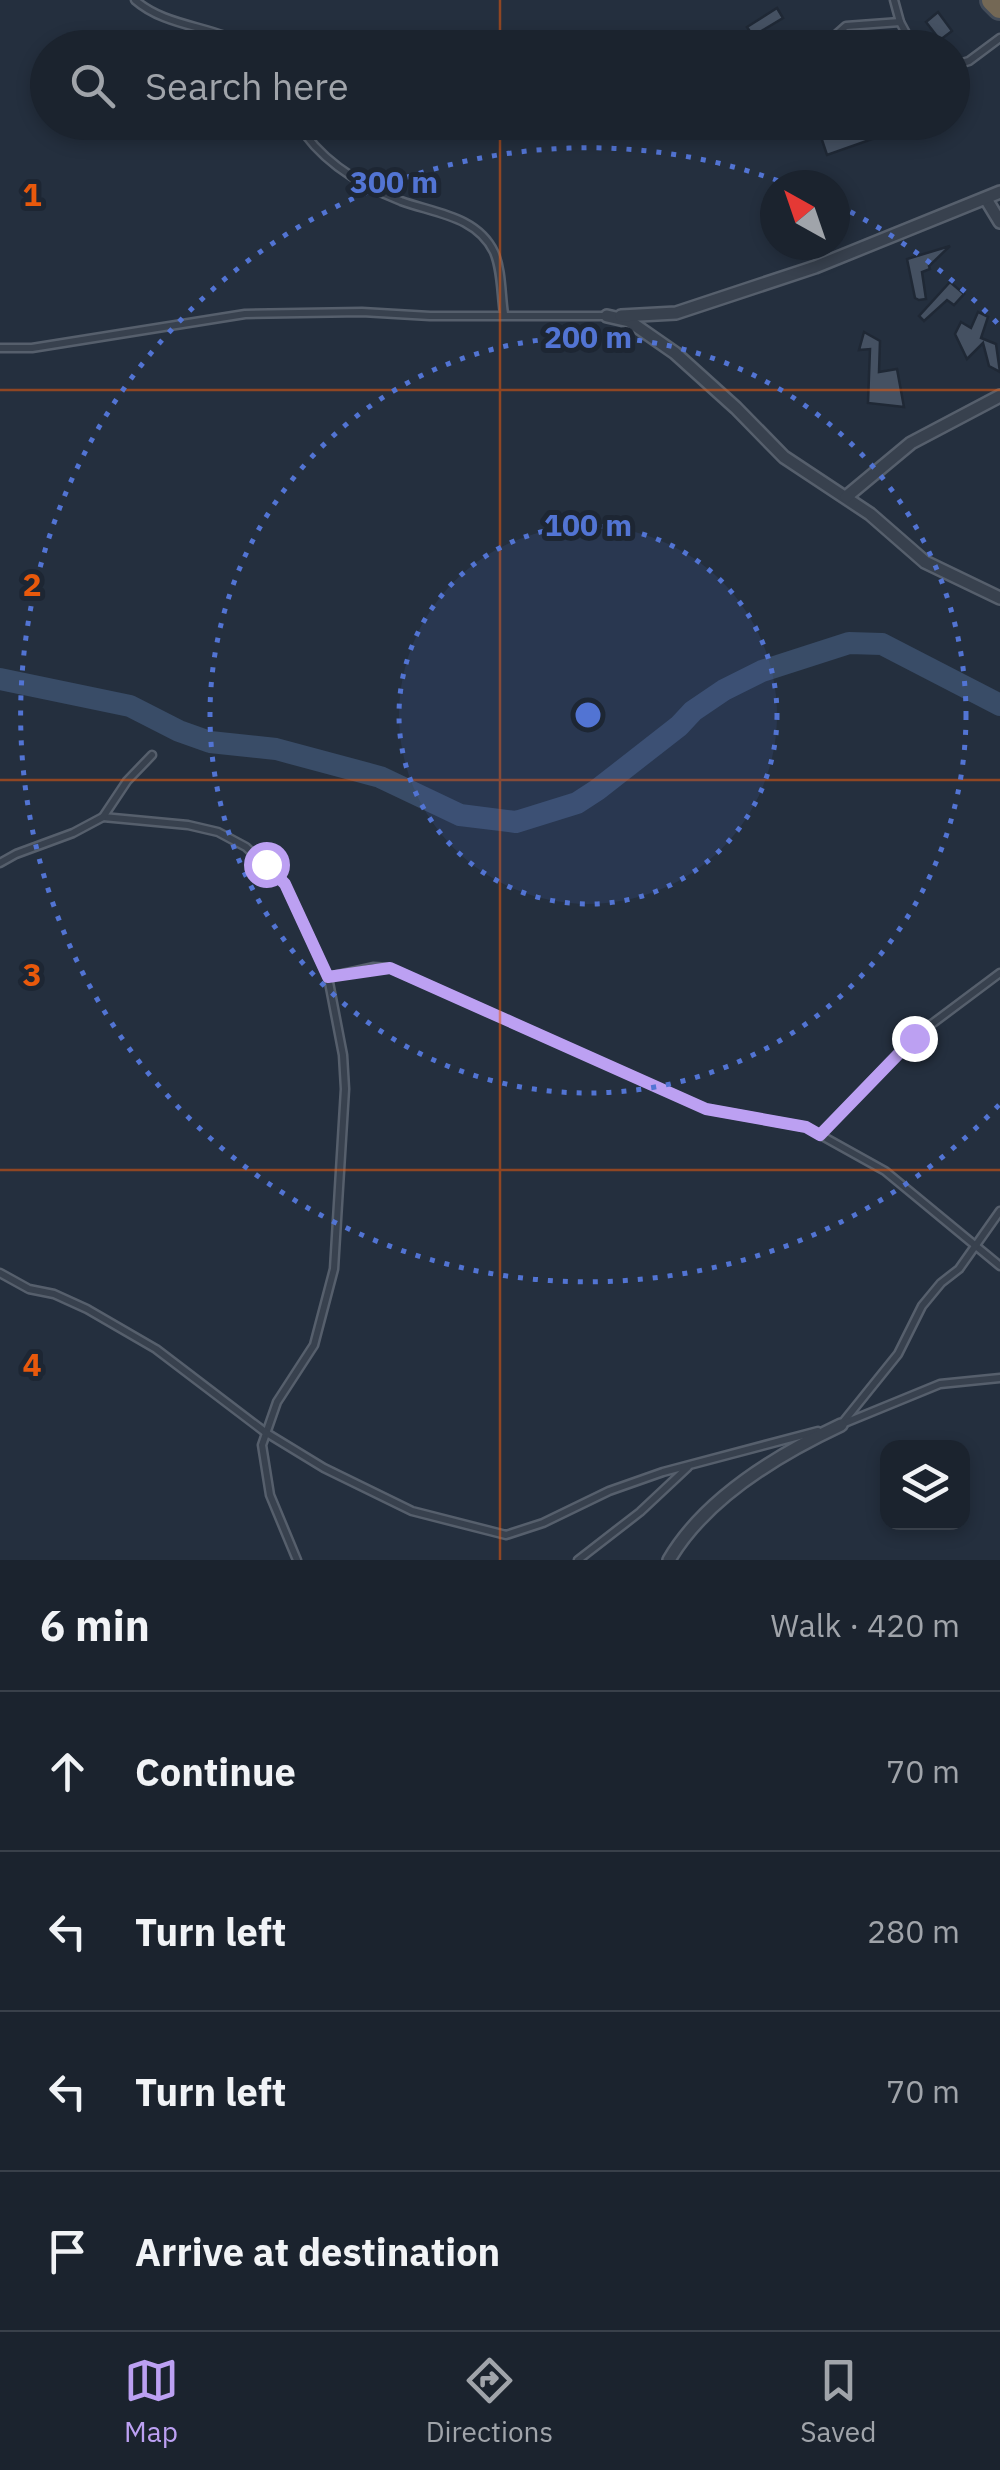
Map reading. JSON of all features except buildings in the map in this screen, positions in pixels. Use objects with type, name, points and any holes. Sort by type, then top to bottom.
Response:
[{"type":"highway","points":[[993,0],[1000,8]]},
{"type":"street","points":[[607,316],[676,313],[815,267],[1000,192]]},
{"type":"street","points":[[986,199],[1000,222]]},
{"type":"street","points":[[607,316],[629,321],[675,352],[784,457],[846,497],[925,562],[1000,598]]},
{"type":"street","points":[[846,497],[912,443],[995,399],[1000,417]]},
{"type":"street","points":[[668,1560],[696,1524],[745,1481],[800,1444],[841,1425]]},
{"type":"lane","points":[[136,0],[150,13],[213,30]]},
{"type":"lane","points":[[894,0],[904,30]]},
{"type":"lane","points":[[841,30],[846,26],[900,22]]},
{"type":"lane","points":[[970,59],[1000,38]]},
{"type":"lane","points":[[310,140],[338,168],[404,202],[442,212],[481,234],[497,260],[504,314]]},
{"type":"lane","points":[[0,348],[32,348],[245,314],[607,316]]},
{"type":"lane","points":[[0,863],[73,834],[103,817],[127,781],[152,755]]},
{"type":"lane","points":[[103,817],[218,832],[246,847],[285,884],[328,977],[345,1089],[334,1269],[314,1345],[277,1402],[262,1446],[270,1496],[296,1560]]},
{"type":"lane","points":[[328,977],[390,968],[706,1109],[806,1127],[885,1170],[1000,1266]]},
{"type":"lane","points":[[820,1135],[914,1038],[1000,973]]},
{"type":"lane","points":[[841,1425],[898,1354],[922,1306],[959,1269],[1000,1211]]},
{"type":"lane","points":[[0,1273],[29,1289],[54,1294],[87,1308],[142,1341],[265,1432],[324,1468],[412,1511],[506,1535],[543,1523],[609,1491],[690,1464],[841,1425],[940,1384],[1000,1378]]},
{"type":"lane","points":[[578,1560],[640,1512],[690,1464]]},
{"type":"waterway","points":[[0,679],[130,706],[210,742],[276,749],[380,777],[460,815],[516,822],[577,803],[724,690],[762,671],[849,643],[882,644],[1000,705]]},
{"type":"route","points":[[266,864],[285,884],[328,977],[390,968],[706,1109],[806,1127],[820,1135],[914,1038]]}]
